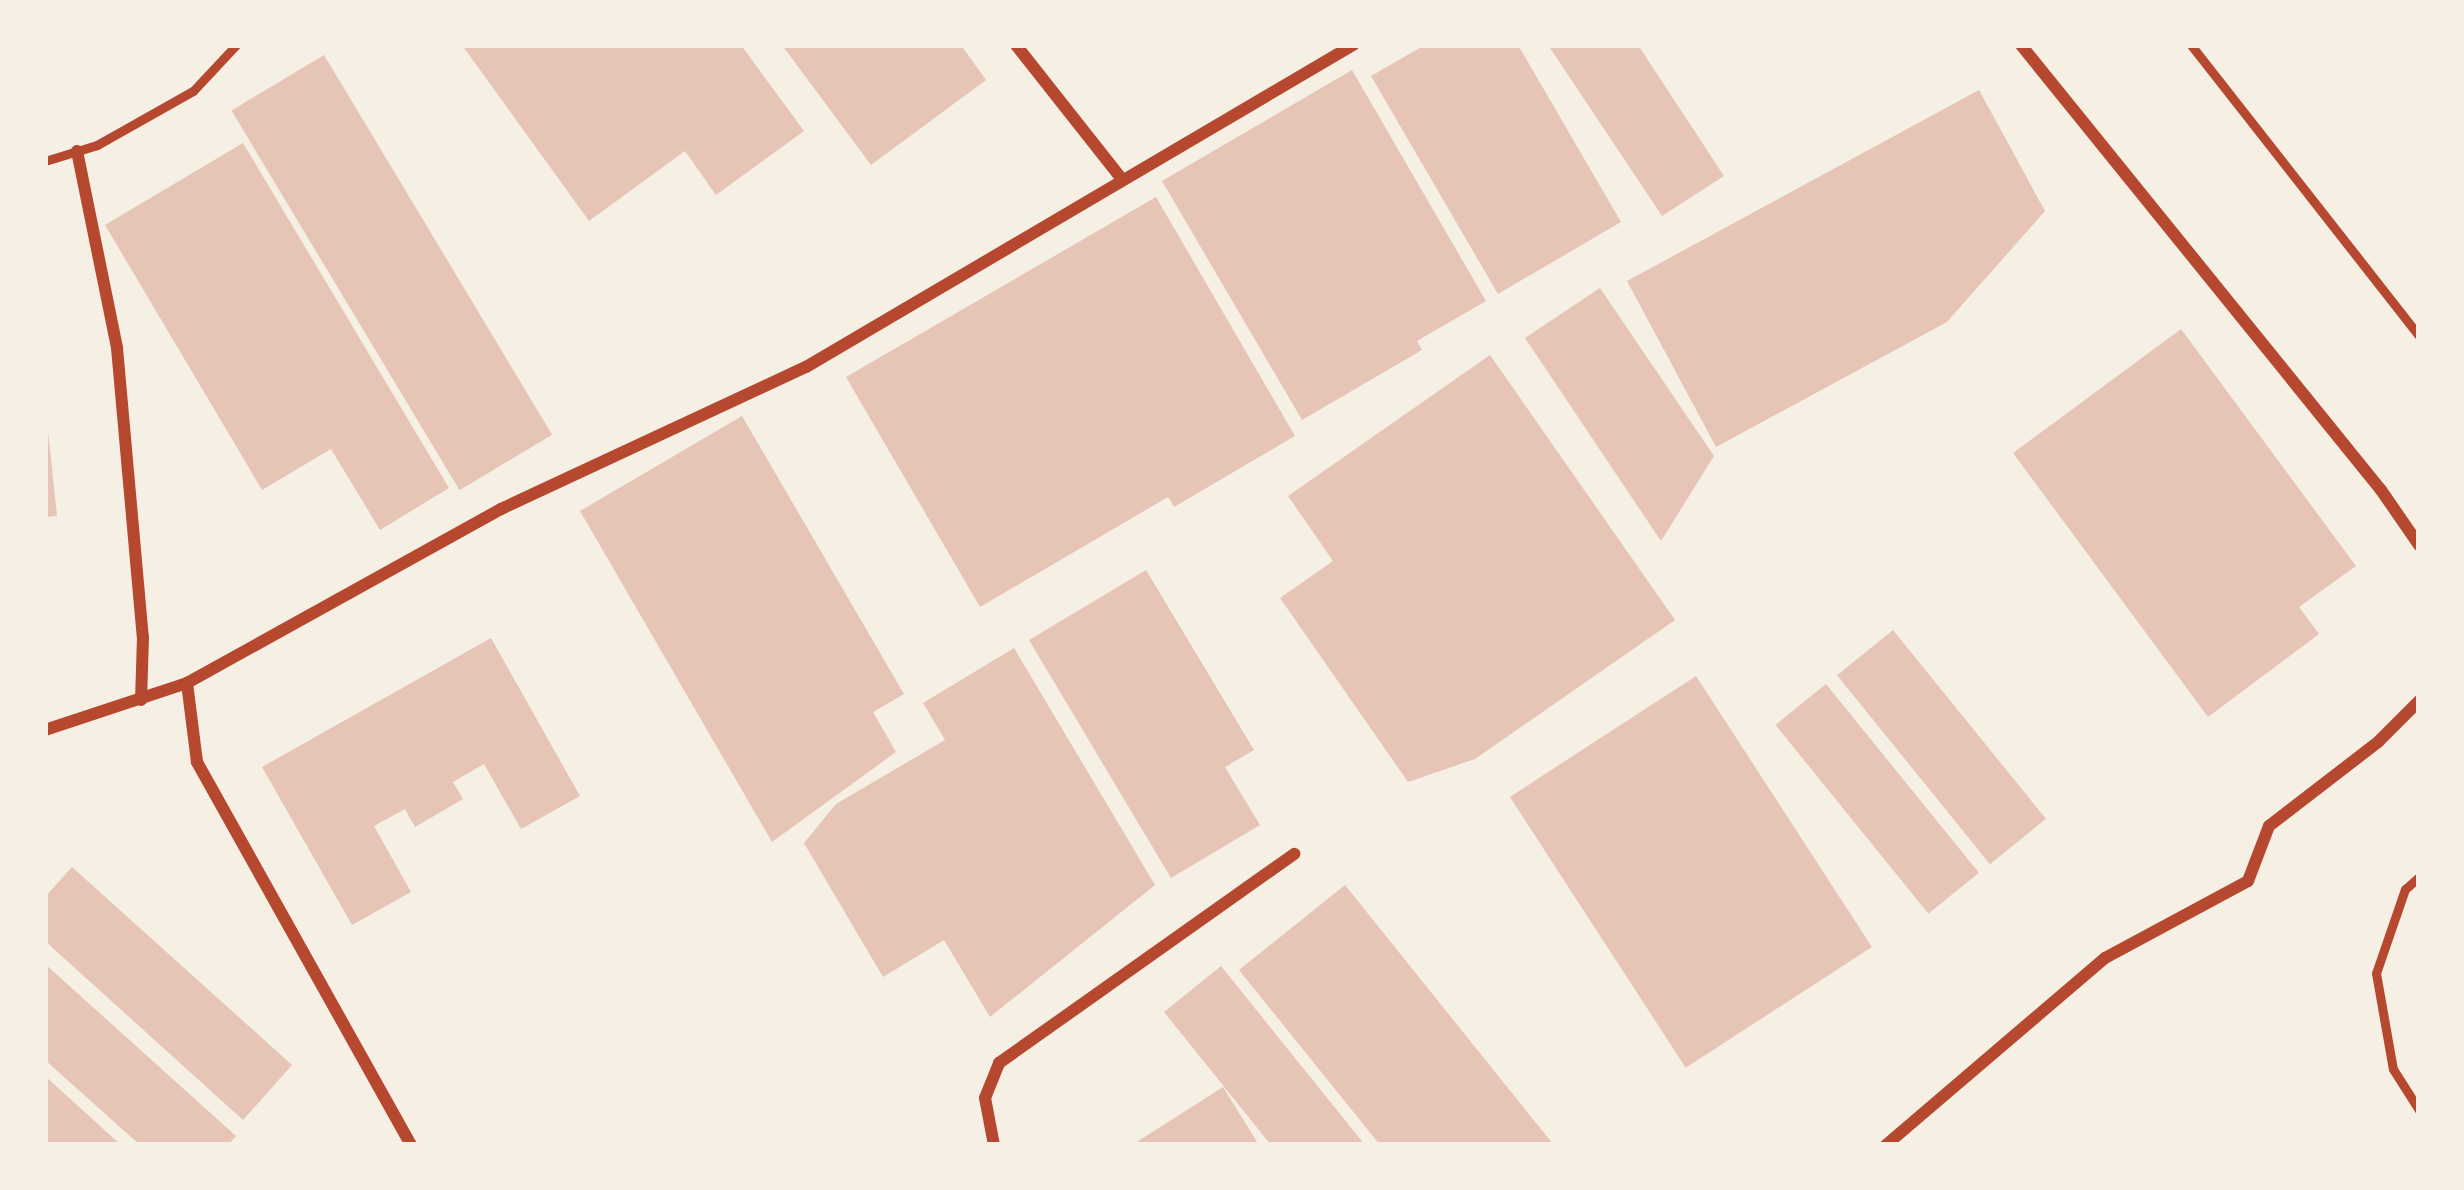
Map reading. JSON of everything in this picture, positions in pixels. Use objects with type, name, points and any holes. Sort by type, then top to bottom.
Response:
[{"type":"street","points":[[1016,45],[1122,179]]},
{"type":"street","points":[[45,730],[188,683],[501,509],[806,367],[1353,45]]},
{"type":"street","points":[[2021,45],[2381,490],[2419,545]]},
{"type":"street","points":[[77,151],[117,348],[142,637],[142,700]]},
{"type":"street","points":[[188,683],[197,762],[411,1145]]},
{"type":"street","points":[[1886,1145],[2104,958],[2248,881],[2270,826],[2378,742],[2419,701]]},
{"type":"street","points":[[994,1145],[985,1098],[1000,1063],[1294,854]]},
{"type":"lane","points":[[45,161],[77,151],[193,91],[236,45]]},
{"type":"lane","points":[[2191,45],[2419,337]]},
{"type":"lane","points":[[2419,877],[2405,889],[2376,973],[2393,1070],[2419,1110]]},
{"type":"building","points":[[462,45],[741,45],[804,131],[716,195],[685,151],[589,221]]},
{"type":"building","points":[[782,45],[961,45],[986,80],[871,165]]},
{"type":"building","points":[[1425,45],[1518,45],[1621,222],[1498,294],[1371,76]]},
{"type":"building","points":[[1548,45],[1638,45],[1724,176],[1662,216]]},
{"type":"building","points":[[324,55],[552,435],[460,490],[231,111]]},
{"type":"building","points":[[1352,70],[1486,301],[1417,341],[1422,350],[1302,420],[1162,181]]},
{"type":"building","points":[[1979,90],[2045,211],[1947,322],[1716,447],[1627,281]]},
{"type":"building","points":[[243,143],[449,488],[380,530],[331,449],[262,490],[105,225]]},
{"type":"building","points":[[1156,197],[1295,436],[1174,507],[1168,497],[980,607],[846,377]]},
{"type":"building","points":[[1600,288],[1714,456],[1661,541],[1525,338]]},
{"type":"building","points":[[2181,329],[2356,566],[2299,607],[2319,634],[2208,717],[2013,453]]},
{"type":"building","points":[[1490,355],[1675,620],[1475,759],[1408,782],[1280,598],[1333,561],[1288,496]]},
{"type":"building","points":[[45,403],[57,516],[45,517]]},
{"type":"building","points":[[742,416],[904,694],[873,712],[896,752],[772,842],[580,511]]},
{"type":"building","points":[[1146,570],[1254,750],[1225,767],[1260,825],[1171,878],[1029,640]]},
{"type":"building","points":[[1893,630],[2046,819],[1990,864],[1837,675]]},
{"type":"building","points":[[491,638],[580,796],[521,829],[484,764],[453,782],[463,799],[415,827],[405,809],[374,826],[411,892],[352,925],[262,767]]},
{"type":"building","points":[[1014,648],[1155,885],[990,1017],[944,940],[883,977],[804,843],[836,804],[945,740],[923,703]]},
{"type":"building","points":[[1696,676],[1872,947],[1686,1068],[1510,797]]},
{"type":"building","points":[[1826,684],[1979,873],[1928,914],[1775,725]]},
{"type":"building","points":[[72,867],[292,1065],[243,1120],[45,941],[45,897]]},
{"type":"building","points":[[1345,885],[1554,1145],[1380,1145],[1239,970]]},
{"type":"building","points":[[45,964],[236,1136],[228,1145],[140,1145],[45,1060]]},
{"type":"building","points":[[1221,966],[1365,1145],[1271,1145],[1164,1012]]},
{"type":"building","points":[[45,1076],[121,1145],[45,1145]]},
{"type":"building","points":[[1223,1087],[1259,1145],[1132,1145]]}]
